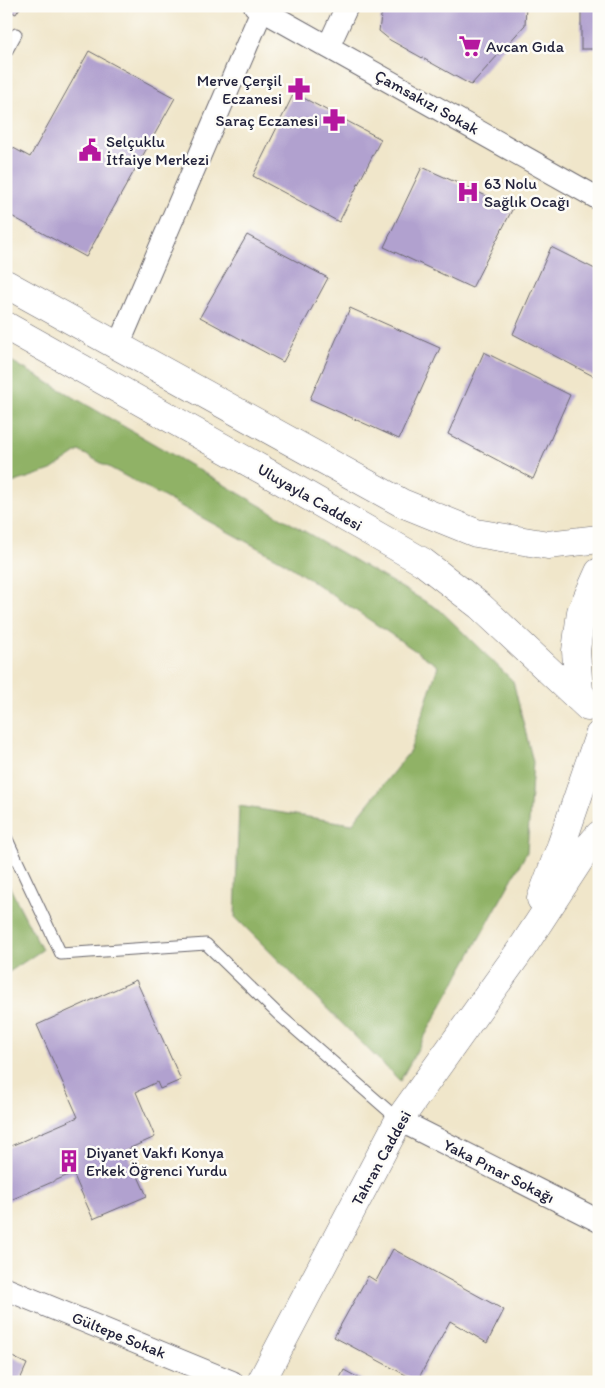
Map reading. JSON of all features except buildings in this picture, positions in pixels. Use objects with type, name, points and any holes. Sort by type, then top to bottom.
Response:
[{"type":"main road","points":[[6,284],[402,503],[476,533],[548,545],[599,539]]},
{"type":"main road","name":"Uluyayla Caddesi","points":[[6,326],[423,562],[480,606],[593,716]]},
{"type":"main road","points":[[593,716],[579,691],[576,651],[581,612],[599,572]]},
{"type":"main road","name":"Tahran Caddesi","points":[[522,948],[561,846],[599,735]]},
{"type":"main road","name":"Tahran Caddesi","points":[[262,1382],[399,1120],[522,948],[586,850],[599,836]]},
{"type":"street","points":[[328,47],[347,6]]},
{"type":"street","points":[[118,346],[258,8]]},
{"type":"street","name":"Çamsakızı Sokak","points":[[258,8],[599,199]]},
{"type":"street","name":"Yaka Pınar Sokağı","points":[[399,1120],[599,1221]]},
{"type":"street","name":"Gültepe Sokak","points":[[6,1289],[232,1382]]},
{"type":"lane","points":[[6,52],[16,34]]},
{"type":"lane","points":[[6,837],[62,954],[206,944],[278,1014],[399,1120]]},
{"type":"green space","points":[[6,358],[440,610],[513,681],[533,762],[527,852],[400,1081],[235,917],[239,806],[352,824],[410,751],[438,666],[282,561],[79,451],[51,470],[6,485]]},
{"type":"green space","points":[[6,880],[42,950],[6,974]]},
{"type":"place","name":"Avcan Gıda","points":[[470,46]]},
{"type":"place","name":"Merve Çerşil Eczanesi","points":[[299,89]]},
{"type":"place","name":"Saraç Eczanesi","points":[[334,120]]},
{"type":"place","name":"Selçuklu İtfaiye Merkezi","points":[[90,150]]},
{"type":"place","name":"63 Nolu Sağlık Ocağı","points":[[468,192]]},
{"type":"place","name":"Diyanet Vakfı Konya Erkek Öğrenci Yurdu","points":[[69,1161]]}]
